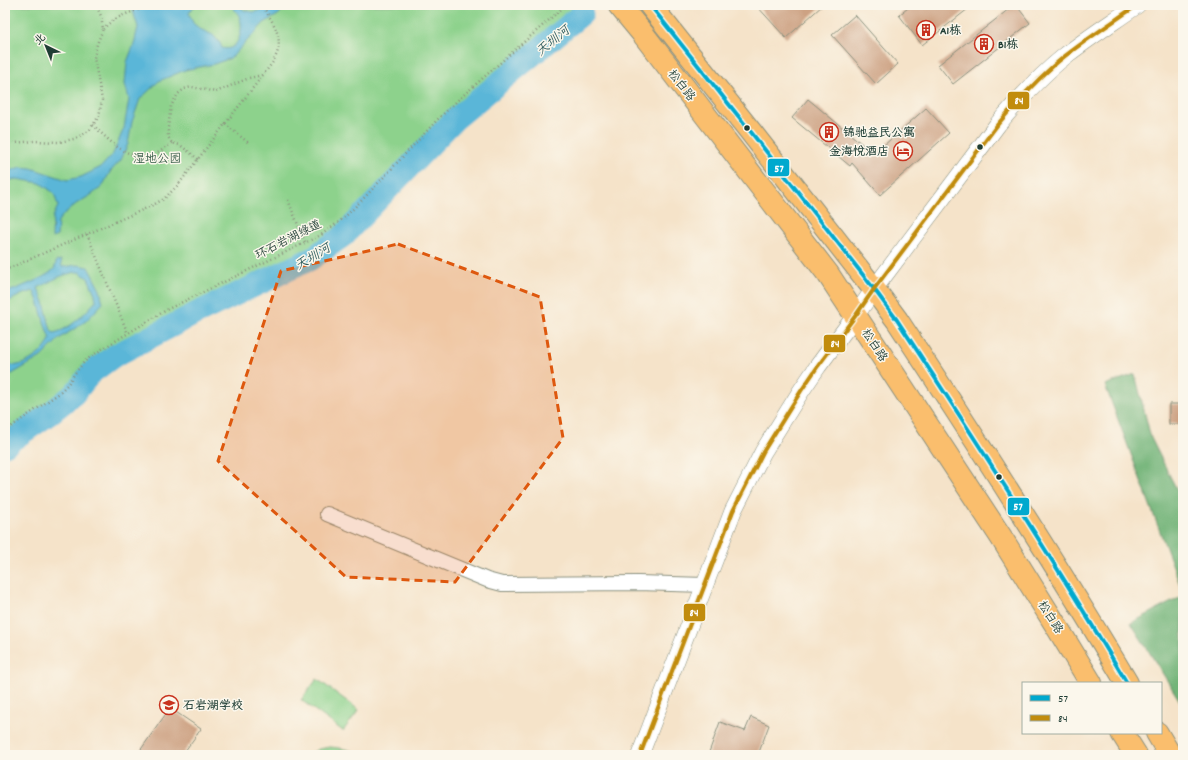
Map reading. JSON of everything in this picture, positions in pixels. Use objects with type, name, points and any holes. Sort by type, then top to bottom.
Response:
[{"type":"main road","name":"松白路","points":[[619,5],[824,268],[1001,537],[1058,627],[1090,682]]},
{"type":"main road","name":"松白路","points":[[650,5],[897,320],[983,451],[1084,610],[1126,682]]},
{"type":"main road","points":[[1114,734],[1120,755]]},
{"type":"main road","points":[[1123,734],[1136,755]]},
{"type":"main road","points":[[1158,734],[1170,755]]},
{"type":"street","points":[[640,755],[733,511],[763,452],[818,366],[874,289],[998,124],[1014,105],[1030,88],[1065,57],[1137,5]]},
{"type":"street","points":[[327,514],[487,580],[502,584],[638,582],[705,585]]},
{"type":"path","points":[[96,5],[101,16],[103,29]]},
{"type":"path","points":[[5,144],[59,142],[74,139],[89,131],[99,116],[102,100],[94,58],[97,44],[103,29],[109,22],[121,16],[154,5]]},
{"type":"path","points":[[5,270],[148,207],[164,199],[178,185],[273,62],[278,49],[279,37],[275,26],[262,5]]},
{"type":"path","name":"环石岩湖绿道","points":[[5,431],[58,394],[68,384],[85,361],[102,349],[168,310],[321,235],[344,218],[442,114],[566,5]]},
{"type":"path","points":[[198,159],[180,145],[172,143],[168,137],[172,106],[178,94],[184,89],[192,87],[216,92],[249,78],[263,75]]},
{"type":"path","points":[[225,124],[250,144]]},
{"type":"path","points":[[93,125],[113,144],[123,151],[134,155],[151,156],[167,148],[172,143]]},
{"type":"path","points":[[288,200],[305,242]]},
{"type":"path","points":[[87,234],[128,334]]},
{"type":"highlighted area","points":[[398,244],[540,297],[563,438],[455,582],[346,577],[218,461],[281,271]]},
{"type":"green space","name":"湿地公园","points":[[5,5],[583,5],[450,118],[339,233],[307,257],[191,309],[103,356],[82,374],[67,394],[36,420],[5,441]]},
{"type":"green space","points":[[1135,374],[1151,438],[1183,502],[1183,593],[1105,385]]},
{"type":"green space","points":[[1183,596],[1183,706],[1131,623]]},
{"type":"green space","points":[[317,679],[359,710],[343,731],[301,700]]},
{"type":"green space","points":[[330,747],[347,750],[362,755],[307,755],[319,749]]},
{"type":"water","points":[[131,5],[175,5],[180,8],[195,5],[189,13],[193,23],[200,29],[213,35],[220,43],[222,48],[228,49],[236,44],[241,28],[240,18],[231,5],[238,5],[244,10],[253,12],[259,11],[265,5],[286,5],[278,15],[264,23],[231,58],[214,64],[185,70],[159,81],[140,99],[132,122],[128,144],[121,160],[110,172],[102,187],[76,204],[64,214],[58,221],[57,236],[52,238],[53,217],[58,206],[54,193],[40,183],[17,179],[5,181],[5,173],[20,167],[31,168],[67,180],[81,177],[101,167],[113,154],[124,128],[129,99],[125,84],[127,62],[134,44],[138,27]]},
{"type":"water","points":[[61,260],[62,267],[78,265],[88,267],[100,290],[103,303],[86,321],[59,339],[41,357],[12,374],[5,372],[5,362],[18,365],[28,361],[44,349],[50,339],[34,291],[23,294],[5,303],[5,293],[30,283],[49,273],[56,265],[56,261]],"holes":[[[79,272],[88,278],[95,294],[96,301],[72,324],[54,333],[51,331],[44,302],[38,288],[68,274]]]},
{"type":"building","points":[[756,5],[823,5],[786,38]]},
{"type":"building","name":"A1栋","points":[[912,5],[973,5],[922,45],[899,15]]},
{"type":"building","name":"B1栋","points":[[1014,5],[1016,5],[1030,23],[953,84],[938,65]]},
{"type":"building","points":[[855,15],[898,64],[876,84],[832,35]]},
{"type":"building","name":"金海悦酒店","points":[[808,99],[874,154],[926,108],[949,133],[880,195],[852,163],[850,166],[792,118]]},
{"type":"building","points":[[1169,404],[1183,404],[1183,424],[1169,424]]},
{"type":"building","points":[[170,708],[201,729],[182,755],[137,755]]},
{"type":"building","points":[[751,717],[769,725],[758,755],[708,755],[720,722],[745,731]]},
{"type":"waterway","name":"天圳河","points":[[5,445],[48,415],[74,394],[91,373],[114,356],[195,314],[311,259],[343,236],[454,120],[582,14]]},
{"type":"transit line","name":"57","points":[[650,5],[897,320],[1014,500],[1126,682]]},
{"type":"transit line","name":"84","points":[[640,755],[733,511],[763,452],[801,391],[874,289],[998,124],[1030,88],[1065,56],[1137,5]]},
{"type":"place","name":"A1栋","points":[[926,30]]},
{"type":"place","name":"B1栋","points":[[984,44]]},
{"type":"place","name":"锦驰益民公寓","points":[[829,132]]},
{"type":"place","name":"金海悦酒店","points":[[903,151]]},
{"type":"place","name":"石岩湖学校","points":[[169,705]]}]
